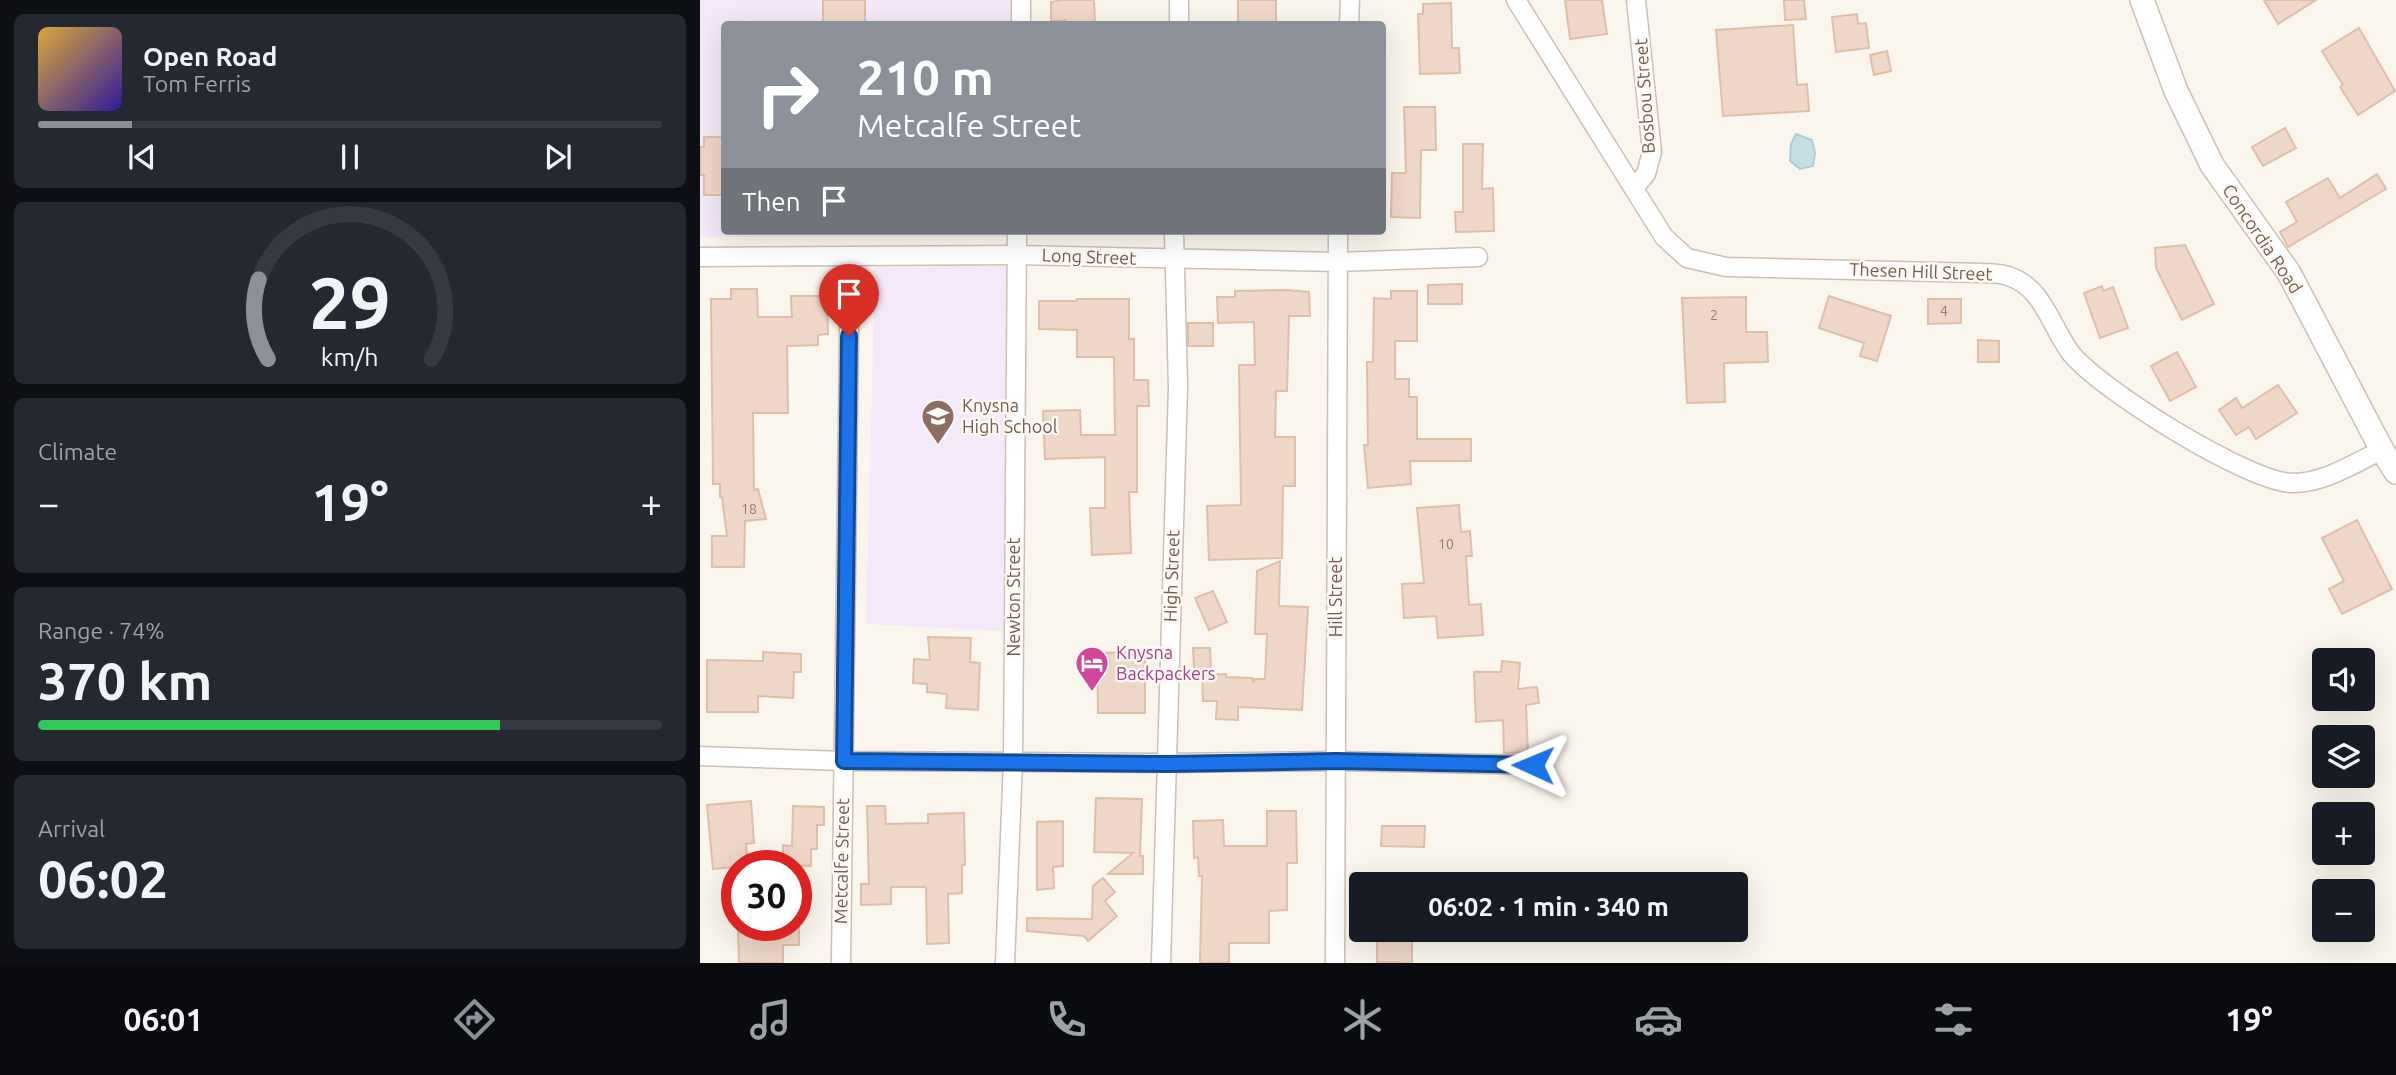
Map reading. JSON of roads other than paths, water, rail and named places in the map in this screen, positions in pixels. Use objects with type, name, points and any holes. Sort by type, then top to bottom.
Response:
[{"type":"street","points":[[1021,0],[1021,21]]},
{"type":"street","points":[[1179,0],[1179,21]]},
{"type":"street","points":[[1349,21],[1350,0]]},
{"type":"street","name":"Thesen Hill Street","points":[[1516,0],[1669,243],[1687,258],[1726,267],[2007,275],[2023,283],[2037,296],[2070,353],[2090,374],[2136,407],[2240,467],[2278,481],[2294,483],[2328,475],[2382,450]]},
{"type":"street","name":"Bosbou Street","points":[[1634,188],[1646,174],[1652,152],[1636,0]]},
{"type":"street","name":"Concordia Road","points":[[2142,0],[2176,91],[2212,165],[2289,273],[2396,472]]},
{"type":"street","name":"Newton Street","points":[[1005,963],[1013,761],[1017,235]]},
{"type":"street","name":"High Street","points":[[1161,963],[1178,387],[1174,235]]},
{"type":"street","name":"Hill Street","points":[[1335,963],[1338,235]]},
{"type":"street","name":"Long Street","points":[[700,257],[1017,255],[1337,262],[1478,257]]},
{"type":"street","name":"Metcalfe Street","points":[[841,963],[850,256]]},
{"type":"street","points":[[700,756],[844,761],[1167,764],[1336,761],[1533,765]]},
{"type":"water","points":[[1796,134],[1812,140],[1815,153],[1813,166],[1800,169],[1790,161],[1791,144]]},
{"type":"place","name":"Knysna High School","points":[[938,446]]},
{"type":"place","name":"Knysna Backpackers","points":[[1092,693]]}]
